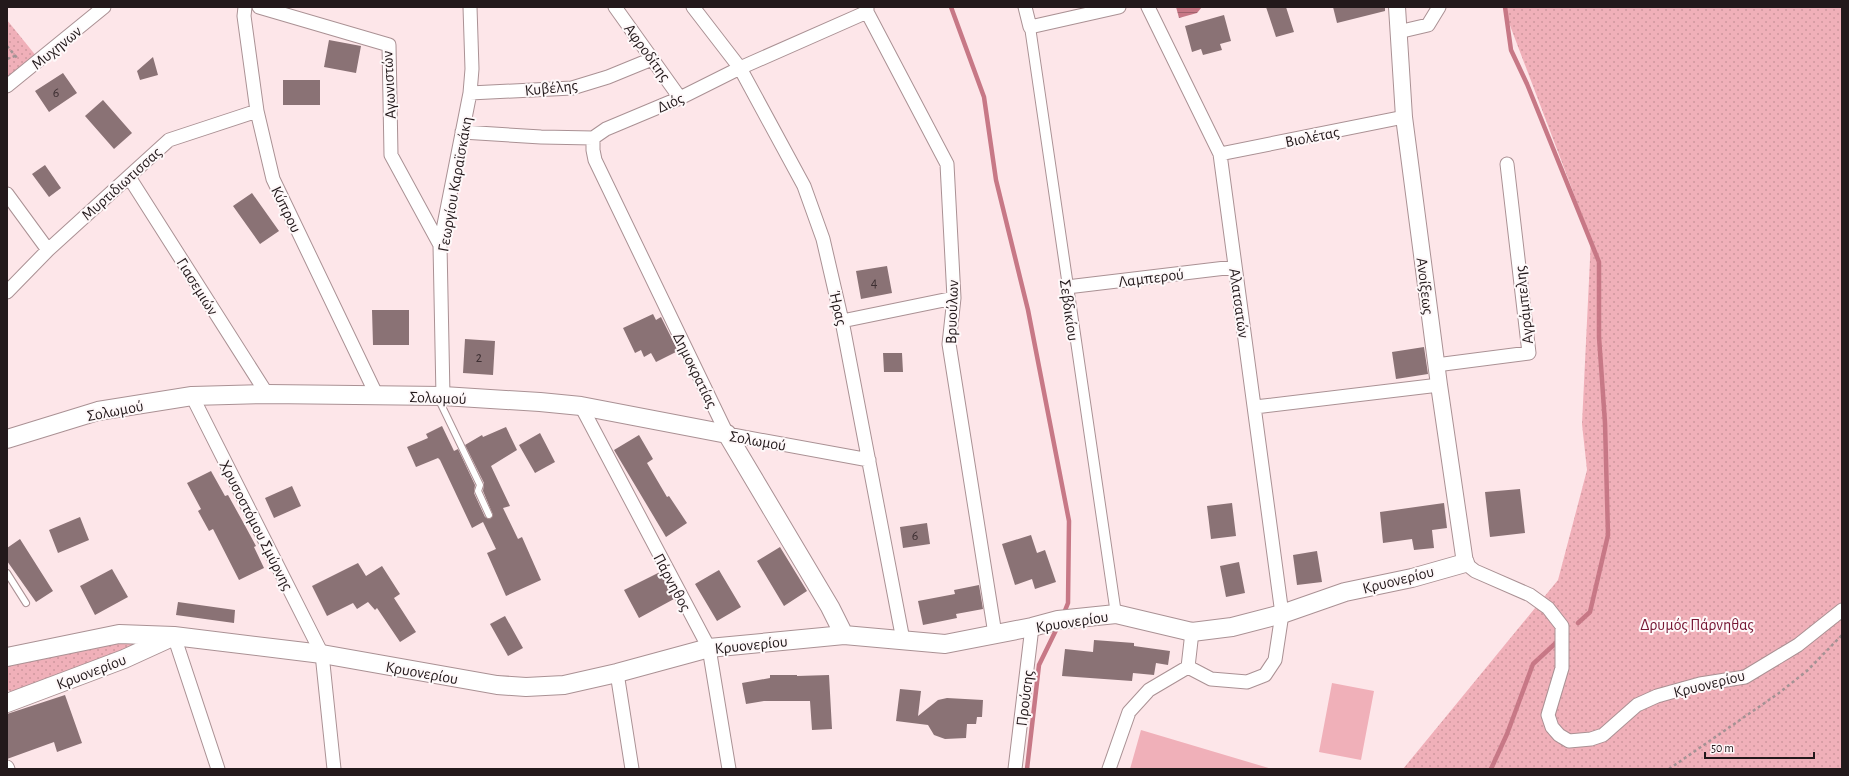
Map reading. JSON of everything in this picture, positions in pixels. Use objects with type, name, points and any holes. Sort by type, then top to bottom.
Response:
[{"type":"main road","name":"Σολωμού","points":[[7,438],[98,411],[192,396],[267,394],[441,396],[540,402],[582,406],[727,434]]},
{"type":"main road","name":"Δημοκρατίας","points":[[727,434],[830,607],[844,635]]},
{"type":"main road","name":"Κρυονερίου","points":[[7,657],[119,634],[174,636],[322,654],[497,685],[526,687],[564,684],[617,673],[709,648],[844,635],[945,644],[1032,627],[1058,620],[1116,614],[1192,632],[1232,626],[1282,614],[1345,592],[1412,578],[1465,563]]},
{"type":"main road","name":"Κρυονερίου","points":[[7,703],[124,659],[174,636]]},
{"type":"street","name":"Μυχηνων","points":[[7,86],[104,7]]},
{"type":"street","name":"Κύπρου","points":[[245,7],[244,16],[258,111],[273,179],[378,396]]},
{"type":"street","name":"Αγωνιστών","points":[[259,7],[389,45],[391,155],[440,245]]},
{"type":"street","name":"Γεωργίου Καραϊσκάκη","points":[[441,396],[440,245],[470,93],[472,69],[470,7]]},
{"type":"street","name":"Αφροδίτης","points":[[615,7],[680,98]]},
{"type":"street","name":"Ήρας","points":[[693,7],[740,68],[804,186],[823,239],[842,321],[903,640]]},
{"type":"street","name":"Σεβδικίου","points":[[1025,7],[1030,27],[1116,614]]},
{"type":"street","points":[[1030,27],[1119,7]]},
{"type":"street","name":"Αλατσατών","points":[[1148,7],[1220,154],[1234,267],[1255,407],[1282,614],[1275,660],[1266,675],[1247,682],[1211,679],[1188,667]]},
{"type":"street","name":"Ανοίξεως","points":[[1397,7],[1404,117],[1436,365],[1465,563]]},
{"type":"street","points":[[1398,32],[1428,25],[1439,7]]},
{"type":"street","name":"Διός","points":[[593,138],[606,129],[680,98],[740,68],[867,10]]},
{"type":"street","name":"Βρυούλων","points":[[867,10],[947,164],[954,298],[949,344],[995,634]]},
{"type":"street","name":"Κυβέλης","points":[[470,93],[572,88],[608,77],[652,58]]},
{"type":"street","name":"Μυρτιδιωτισσας","points":[[7,292],[48,250],[169,140],[258,111]]},
{"type":"street","name":"Βιολέτας","points":[[1220,154],[1404,117]]},
{"type":"street","points":[[462,132],[540,137],[593,138]]},
{"type":"street","name":"Δημοκρατίας","points":[[593,138],[595,160],[727,434]]},
{"type":"street","name":"Αγράμπελης","points":[[1436,365],[1529,353],[1507,164]]},
{"type":"street","name":"Γιασεμιών","points":[[129,177],[267,394]]},
{"type":"street","points":[[7,194],[48,250]]},
{"type":"street","name":"Λαμπερού","points":[[1067,287],[1234,267]]},
{"type":"street","points":[[842,321],[954,298]]},
{"type":"street","points":[[1255,407],[1439,385]]},
{"type":"street","name":"Χρυσοστόμου Σμύρνης","points":[[192,396],[322,654]]},
{"type":"street","name":"Πάρνηθος","points":[[582,406],[592,430],[709,648],[729,769]]},
{"type":"street","name":"Σολωμού","points":[[727,434],[869,460]]},
{"type":"street","name":"Κρυονερίου","points":[[1465,563],[1480,574],[1530,595],[1548,608],[1562,626],[1562,668],[1548,715],[1552,727],[1559,735],[1569,741],[1591,740],[1603,735],[1637,705],[1656,696],[1700,684],[1745,677],[1798,644],[1842,610]]},
{"type":"street","name":"Προύσης","points":[[1015,769],[1032,627]]},
{"type":"street","points":[[1108,769],[1129,712],[1149,690],[1188,667],[1192,632]]},
{"type":"street","points":[[174,636],[218,769]]},
{"type":"street","points":[[322,654],[334,769]]},
{"type":"street","points":[[617,673],[632,769]]},
{"type":"lane","points":[[441,396],[480,484],[478,491],[489,515]]},
{"type":"lane","points":[[7,573],[26,603]]},
{"type":"path","points":[[7,46],[27,70]]},
{"type":"path","points":[[7,59],[15,56]]},
{"type":"path","points":[[1669,769],[1779,693],[1808,670],[1842,635]]},
{"type":"green space","name":"Δρυμός Πάρνηθας","points":[[1503,7],[1842,7],[1842,769],[1403,769],[1558,580],[1587,470],[1582,424],[1591,239]]},
{"type":"green space","points":[[7,20],[37,57],[7,81]]},
{"type":"green space","points":[[119,641],[150,644],[14,692],[7,690],[7,663]]},
{"type":"green space","points":[[1332,683],[1374,691],[1361,760],[1319,752]]},
{"type":"green space","points":[[1141,730],[1272,769],[1130,769]]},
{"type":"shaded area","points":[[1176,7],[1202,7],[1197,13],[1179,18]]},
{"type":"building","points":[[1266,7],[1286,7],[1294,32],[1276,37]]},
{"type":"building","points":[[1333,7],[1385,7],[1385,11],[1337,23]]},
{"type":"building","points":[[1224,15],[1231,41],[1220,44],[1222,50],[1203,55],[1201,49],[1192,52],[1185,26]]},
{"type":"building","points":[[329,40],[361,46],[356,73],[324,67]]},
{"type":"building","points":[[153,57],[158,75],[140,80],[137,71]]},
{"type":"building","points":[[63,73],[77,93],[49,112],[35,91]]},
{"type":"building","points":[[283,80],[320,80],[320,105],[283,105]]},
{"type":"building","points":[[103,100],[132,133],[114,149],[85,116]]},
{"type":"building","points":[[45,165],[61,188],[49,197],[32,174]]},
{"type":"building","points":[[252,193],[279,231],[260,244],[233,206]]},
{"type":"building","points":[[887,266],[892,293],[861,299],[856,271]]},
{"type":"building","points":[[372,310],[409,310],[409,345],[373,345]]},
{"type":"building","points":[[653,314],[656,320],[661,317],[678,351],[656,362],[651,353],[644,357],[641,350],[635,353],[623,328]]},
{"type":"building","points":[[465,339],[495,341],[493,375],[463,373]]},
{"type":"building","points":[[1424,347],[1428,374],[1396,379],[1392,352]]},
{"type":"building","points":[[883,353],[902,353],[903,372],[884,372]]},
{"type":"building","points":[[442,426],[454,451],[458,449],[475,485],[474,493],[485,517],[489,519],[493,515],[483,491],[484,483],[465,445],[482,435],[483,437],[506,427],[517,450],[491,466],[510,506],[503,508],[518,539],[522,537],[541,580],[506,596],[487,553],[496,549],[483,522],[472,528],[440,460],[438,458],[416,467],[407,447],[428,438],[426,434]]},
{"type":"building","points":[[540,433],[555,462],[535,473],[519,445]]},
{"type":"building","points":[[639,435],[653,459],[647,463],[667,497],[669,496],[687,523],[666,537],[614,450]]},
{"type":"building","points":[[211,471],[225,496],[228,495],[243,522],[256,546],[254,547],[264,568],[239,580],[213,529],[209,531],[198,511],[201,509],[187,483]]},
{"type":"building","points":[[292,486],[301,506],[274,518],[265,498]]},
{"type":"building","points":[[1520,489],[1525,533],[1490,537],[1485,492]]},
{"type":"building","points":[[1232,503],[1236,536],[1211,539],[1207,506]]},
{"type":"building","points":[[1444,503],[1447,528],[1432,530],[1434,548],[1414,550],[1412,539],[1383,543],[1380,512]]},
{"type":"building","points":[[80,517],[89,540],[58,553],[49,530]]},
{"type":"building","points":[[927,523],[930,544],[903,548],[900,527]]},
{"type":"building","points":[[1031,535],[1037,553],[1045,550],[1056,582],[1035,589],[1032,579],[1015,585],[1002,544]]},
{"type":"building","points":[[20,539],[53,591],[36,602],[7,561],[7,548]]},
{"type":"building","points":[[780,547],[807,591],[784,606],[757,561]]},
{"type":"building","points":[[1317,551],[1322,582],[1297,585],[1293,555]]},
{"type":"building","points":[[1239,562],[1245,593],[1226,597],[1220,566]]},
{"type":"building","points":[[358,563],[366,576],[382,566],[400,594],[394,598],[416,632],[400,642],[377,608],[375,610],[368,602],[357,609],[353,603],[327,616],[312,586]]},
{"type":"building","points":[[112,569],[128,597],[95,615],[80,586]]},
{"type":"building","points":[[719,570],[741,607],[717,621],[695,584]]},
{"type":"building","points":[[660,572],[674,599],[639,618],[624,590]]},
{"type":"building","points":[[979,585],[983,609],[956,614],[957,618],[923,625],[918,601],[955,594],[954,590]]},
{"type":"building","points":[[178,602],[235,610],[234,623],[176,615]]},
{"type":"building","points":[[505,616],[523,648],[508,656],[490,624]]},
{"type":"building","points":[[1094,640],[1134,643],[1134,646],[1170,651],[1168,665],[1156,663],[1154,675],[1133,673],[1132,681],[1062,676],[1065,649],[1093,652]]},
{"type":"building","points":[[770,675],[829,675],[832,729],[812,730],[810,701],[764,701],[746,704],[742,683],[770,678]]},
{"type":"building","points":[[900,689],[921,691],[918,716],[938,700],[947,698],[983,700],[982,717],[977,717],[976,724],[967,724],[966,738],[945,739],[934,735],[928,725],[896,721]]},
{"type":"building","points":[[65,695],[82,743],[57,752],[54,742],[7,759],[7,714]]},
{"type":"waterway","points":[[951,7],[984,97],[996,180],[1028,310],[1069,521],[1068,603],[1064,613]]},
{"type":"waterway","points":[[1505,7],[1511,50],[1527,84],[1599,262],[1599,337],[1605,423],[1608,535],[1590,612],[1578,623]]},
{"type":"waterway","points":[[1027,769],[1039,665],[1058,626]]},
{"type":"waterway","points":[[1491,769],[1507,734],[1533,664],[1559,640]]}]
